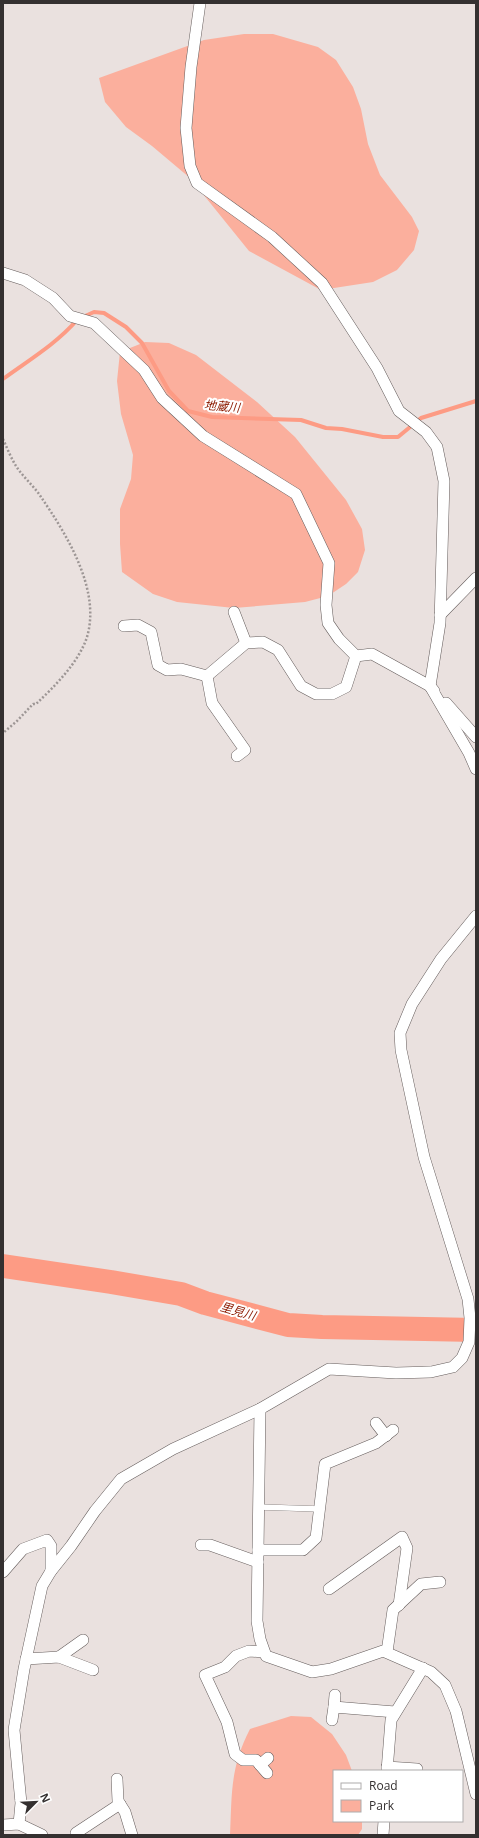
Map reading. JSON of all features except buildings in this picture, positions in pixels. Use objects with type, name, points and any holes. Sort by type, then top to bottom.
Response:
[{"type":"street","points":[[200,3],[191,67],[186,128],[190,166],[197,183],[272,237],[322,283],[377,368],[399,411],[426,432],[437,447],[444,481],[440,615],[430,686],[469,753],[476,770]]},
{"type":"street","points":[[3,273],[26,280],[53,298],[70,316],[94,324],[144,370],[162,398],[203,436],[296,494],[329,563],[326,605],[328,623],[339,639],[356,656]]},
{"type":"street","points":[[440,615],[476,578]]},
{"type":"street","points":[[234,612],[246,643]]},
{"type":"street","points":[[124,626],[138,626],[151,632],[158,665],[167,670],[181,669],[207,676]]},
{"type":"street","points":[[207,676],[246,643],[263,642],[278,650],[301,686],[316,694],[332,694],[346,687],[356,656]]},
{"type":"street","points":[[356,656],[372,654],[430,686],[476,737]]},
{"type":"street","points":[[207,676],[212,703],[245,750],[237,756]]},
{"type":"street","points":[[19,1824],[21,1803],[14,1730],[26,1659],[42,1586],[51,1571],[72,1546],[94,1510],[121,1479],[173,1449],[260,1408],[329,1369],[396,1373],[431,1372],[452,1368],[462,1358],[469,1342],[470,1318],[468,1299],[424,1157],[401,1050],[400,1033],[412,1004],[441,959],[476,916]]},
{"type":"street","points":[[260,1408],[257,1621],[260,1639],[266,1656],[312,1672],[330,1669],[369,1654],[383,1651],[431,1672],[445,1685],[456,1711],[476,1794]]},
{"type":"street","points":[[201,1545],[210,1545],[258,1556],[302,1550],[316,1538],[325,1464],[376,1444],[389,1433],[376,1423]]},
{"type":"street","points":[[329,1590],[402,1537],[407,1548],[399,1605]]},
{"type":"street","points":[[3,1572],[24,1549],[47,1540],[50,1546],[51,1571]]},
{"type":"street","points":[[387,1652],[393,1610],[421,1584],[440,1582]]},
{"type":"street","points":[[59,1657],[82,1640]]},
{"type":"street","points":[[264,1652],[249,1651],[236,1656],[225,1667],[205,1675],[227,1722],[228,1747],[243,1760],[256,1760],[265,1766]]},
{"type":"street","points":[[26,1659],[59,1657],[92,1670]]},
{"type":"street","points":[[416,1770],[387,1769],[391,1720],[423,1668]]},
{"type":"street","points":[[332,1720],[335,1695]]},
{"type":"street","points":[[334,1708],[395,1712]]},
{"type":"street","points":[[117,1780],[120,1804],[132,1835]]},
{"type":"street","points":[[76,1833],[120,1804]]},
{"type":"street","points":[[383,1835],[384,1822]]},
{"type":"street","points":[[3,1825],[19,1824],[42,1835]]},
{"type":"lane","points":[[258,1507],[320,1509]]},
{"type":"path","points":[[3,439],[16,466],[40,496],[69,542],[89,593],[91,609],[87,637],[75,662],[36,704],[33,704],[18,721],[3,733]]},
{"type":"green space","points":[[244,34],[273,34],[318,47],[336,60],[353,87],[361,109],[368,144],[380,175],[412,217],[419,231],[414,250],[397,270],[373,282],[321,290],[249,251],[190,178],[152,146],[126,127],[105,102],[99,78],[204,40]]},
{"type":"green space","points":[[145,342],[169,343],[196,355],[257,402],[295,437],[346,500],[362,529],[365,550],[358,572],[346,584],[328,596],[305,602],[234,608],[177,602],[153,594],[122,572],[120,509],[131,479],[133,455],[121,414],[117,381],[120,352]]},
{"type":"green space","points":[[291,1716],[311,1717],[332,1734],[346,1755],[352,1770],[333,1770],[333,1822],[362,1822],[362,1829],[358,1835],[230,1835],[235,1769],[243,1743],[250,1729]]},
{"type":"waterway","name":"地蔵川","points":[[83,317],[94,312],[104,313],[126,327],[142,343],[169,391],[188,411],[212,417],[301,420],[326,428],[342,429],[383,437],[398,437],[421,418],[476,401]]},
{"type":"waterway","name":"地蔵川","points":[[3,379],[60,337],[77,320]]},
{"type":"waterway","name":"里見川","points":[[3,1266],[181,1294],[205,1303],[288,1325],[476,1330]]}]
